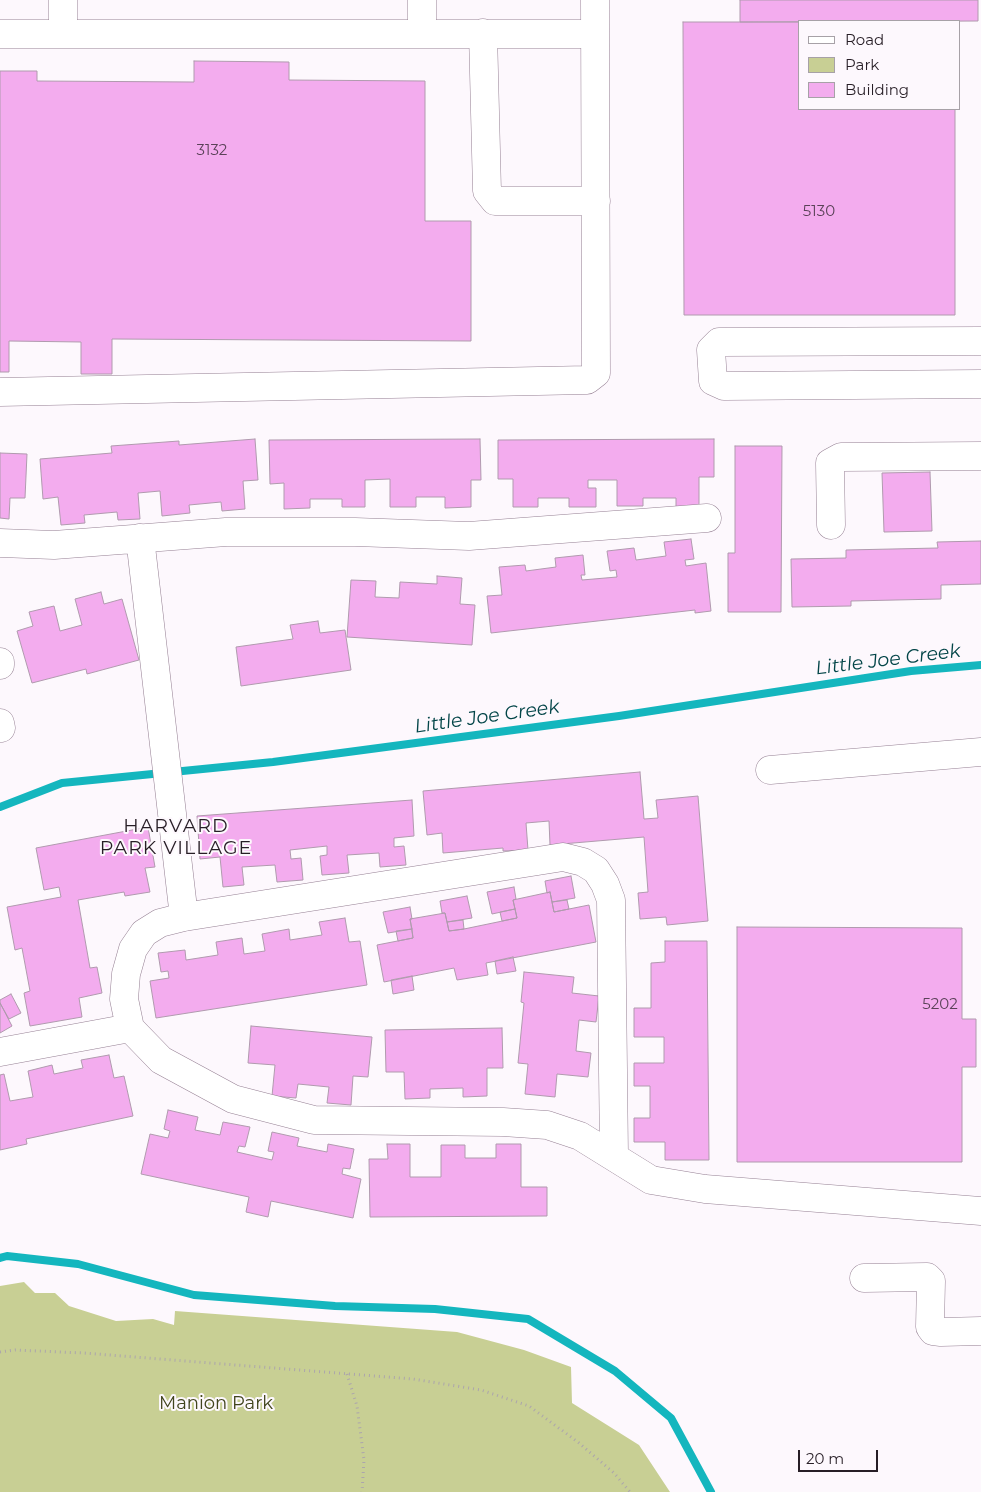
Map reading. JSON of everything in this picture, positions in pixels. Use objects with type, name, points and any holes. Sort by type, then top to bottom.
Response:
[{"type":"street","points":[[63,0],[63,34]]},
{"type":"street","points":[[422,0],[422,33]]},
{"type":"street","points":[[0,392],[587,380],[596,374],[595,0]]},
{"type":"street","points":[[482,33],[487,191],[495,201],[596,201]]},
{"type":"street","points":[[0,34],[595,34]]},
{"type":"street","points":[[981,341],[719,342],[711,350],[713,381],[724,386],[981,384],[981,365]]},
{"type":"street","points":[[831,525],[830,463],[842,457],[981,456]]},
{"type":"street","points":[[0,542],[54,544],[226,532],[355,532],[469,536],[707,518]]},
{"type":"street","points":[[140,538],[184,918]]},
{"type":"street","points":[[770,770],[981,752]]},
{"type":"street","points":[[614,1156],[611,900],[605,884],[596,870],[583,862],[563,857],[184,918],[160,923],[144,933],[133,949],[126,974],[124,999],[130,1028],[161,1060],[233,1099],[314,1120],[503,1122],[548,1125],[580,1136],[651,1180],[705,1189],[981,1211]]},
{"type":"street","points":[[0,1052],[130,1028]]},
{"type":"street","points":[[864,1278],[927,1278],[931,1281],[930,1328],[933,1331],[981,1331]]},
{"type":"path","points":[[0,1352],[15,1350],[84,1353],[413,1379],[481,1390],[529,1406],[579,1443],[614,1473],[630,1492]]},
{"type":"path","points":[[347,1374],[357,1406],[364,1460],[362,1492]]},
{"type":"green space","name":"Manion Park","points":[[24,1282],[35,1293],[55,1293],[69,1306],[116,1321],[153,1319],[174,1325],[175,1311],[457,1332],[524,1350],[571,1367],[572,1403],[639,1445],[670,1492],[0,1492],[0,1286]]},
{"type":"building","points":[[740,0],[978,0],[978,21],[798,20],[798,22],[740,22]]},
{"type":"building","points":[[683,22],[798,22],[798,110],[955,110],[955,315],[684,315]]},
{"type":"building","points":[[194,61],[289,62],[289,80],[425,81],[425,221],[471,221],[471,341],[112,339],[112,374],[81,374],[81,342],[9,341],[9,372],[0,372],[0,71],[37,71],[37,81],[194,82]]},
{"type":"building","points":[[255,439],[258,480],[243,481],[245,509],[222,511],[221,502],[189,505],[190,513],[162,516],[160,491],[138,493],[140,519],[118,520],[117,512],[84,515],[85,523],[61,525],[58,497],[43,499],[40,459],[112,453],[111,446],[179,441],[179,445]]},
{"type":"building","points":[[480,439],[481,480],[471,480],[471,507],[445,508],[445,497],[416,497],[416,507],[390,507],[390,479],[365,480],[365,507],[342,507],[342,499],[310,499],[310,508],[284,509],[284,483],[270,484],[269,440]]},
{"type":"building","points":[[714,439],[714,477],[699,477],[699,507],[676,507],[676,498],[643,498],[643,506],[617,506],[617,480],[588,480],[588,488],[596,488],[596,507],[569,507],[569,498],[538,498],[538,507],[513,507],[513,479],[498,479],[498,440]]},
{"type":"building","points":[[735,446],[782,446],[781,612],[728,612],[728,553],[735,553]]},
{"type":"building","points":[[0,453],[27,454],[25,498],[10,498],[9,519],[0,518]]},
{"type":"building","points":[[930,472],[932,531],[884,532],[882,473]]},
{"type":"building","points":[[691,539],[694,559],[685,560],[686,566],[706,563],[711,611],[695,613],[695,610],[491,633],[487,596],[502,595],[499,567],[525,565],[526,571],[556,567],[555,558],[583,555],[585,575],[581,575],[582,580],[617,577],[616,570],[610,571],[607,551],[634,548],[636,560],[666,556],[664,542]]},
{"type":"building","points":[[981,541],[981,584],[941,585],[941,599],[851,601],[851,606],[792,607],[791,559],[846,558],[846,550],[938,548],[937,542]]},
{"type":"building","points":[[437,576],[462,578],[460,604],[475,605],[472,645],[347,637],[351,580],[376,581],[375,597],[399,598],[400,582],[437,584]]},
{"type":"building","points":[[101,592],[104,604],[122,599],[139,660],[87,674],[86,669],[32,683],[17,631],[33,626],[29,612],[54,606],[60,631],[82,625],[75,599]]},
{"type":"building","points":[[318,621],[320,633],[345,630],[351,670],[241,686],[236,647],[293,639],[290,625]]},
{"type":"building","points":[[640,772],[644,819],[658,818],[656,800],[698,796],[708,921],[667,925],[666,917],[640,919],[638,893],[648,892],[644,837],[550,845],[549,821],[526,823],[528,850],[503,851],[503,848],[443,853],[442,833],[427,835],[423,791]]},
{"type":"building","points":[[412,800],[414,836],[394,838],[394,847],[404,846],[406,865],[380,867],[379,853],[347,855],[349,873],[322,875],[320,856],[327,855],[327,846],[290,850],[291,859],[301,858],[303,880],[277,882],[275,865],[242,867],[244,885],[223,887],[220,857],[200,859],[197,816]]},
{"type":"building","points":[[148,827],[155,867],[145,868],[150,892],[125,896],[124,892],[78,900],[90,968],[97,967],[102,993],[79,998],[82,1017],[30,1026],[24,993],[30,991],[22,948],[15,950],[7,907],[61,897],[59,887],[44,890],[36,848]]},
{"type":"building","points":[[571,876],[575,898],[552,902],[550,892],[547,893],[545,881]]},
{"type":"building","points":[[514,887],[516,899],[513,900],[515,909],[492,914],[487,892]]},
{"type":"building","points":[[550,892],[554,912],[589,905],[596,942],[486,963],[488,975],[457,980],[454,968],[384,982],[377,945],[413,938],[410,919],[445,913],[449,931],[464,929],[517,918],[513,900]]},
{"type":"building","points":[[467,896],[472,918],[447,922],[445,913],[442,913],[440,901]]},
{"type":"building","points":[[567,900],[569,909],[554,912],[552,902]]},
{"type":"building","points":[[410,907],[412,929],[388,933],[383,912]]},
{"type":"building","points":[[515,909],[517,918],[502,921],[500,912]]},
{"type":"building","points":[[345,918],[349,942],[360,941],[367,985],[156,1018],[150,981],[169,978],[168,971],[161,972],[158,953],[185,950],[186,960],[218,955],[216,942],[242,938],[244,954],[265,951],[262,934],[289,929],[290,940],[322,935],[319,922]]},
{"type":"building","points":[[463,920],[464,929],[449,931],[447,922]]},
{"type":"building","points":[[737,927],[962,928],[962,1019],[976,1019],[976,1067],[962,1067],[962,1162],[737,1162]]},
{"type":"building","points":[[412,929],[413,938],[398,941],[396,931]]},
{"type":"building","points":[[665,941],[707,941],[709,1160],[665,1160],[665,1142],[634,1142],[634,1118],[650,1118],[650,1086],[634,1086],[634,1063],[664,1063],[664,1037],[634,1037],[634,1008],[651,1008],[651,963],[665,962]]},
{"type":"building","points":[[513,957],[516,971],[497,974],[495,961]]},
{"type":"building","points":[[524,972],[574,977],[572,993],[599,996],[596,1022],[579,1020],[576,1051],[591,1053],[588,1077],[557,1074],[555,1097],[525,1094],[528,1064],[518,1063],[524,1003],[521,1002]]},
{"type":"building","points":[[412,976],[414,990],[393,994],[391,980]]},
{"type":"building","points":[[11,994],[21,1013],[9,1019],[0,1000]]},
{"type":"building","points":[[0,1003],[12,1026],[0,1033]]},
{"type":"building","points":[[251,1026],[372,1037],[368,1077],[353,1076],[351,1105],[327,1103],[329,1087],[298,1084],[296,1098],[272,1096],[275,1065],[248,1063]]},
{"type":"building","points":[[502,1028],[503,1068],[487,1068],[487,1096],[463,1097],[463,1088],[430,1089],[430,1098],[405,1099],[404,1072],[386,1072],[385,1030]]},
{"type":"building","points":[[109,1055],[114,1078],[124,1076],[133,1116],[26,1139],[27,1144],[0,1150],[0,1075],[4,1074],[10,1101],[33,1097],[28,1071],[52,1065],[54,1074],[83,1068],[81,1060]]},
{"type":"building","points":[[168,1110],[198,1117],[195,1130],[220,1135],[223,1122],[250,1127],[245,1147],[239,1146],[237,1152],[272,1160],[274,1152],[268,1151],[272,1132],[299,1138],[297,1146],[327,1152],[328,1144],[354,1149],[350,1169],[343,1168],[342,1174],[361,1179],[353,1218],[271,1201],[268,1217],[246,1212],[249,1197],[141,1174],[150,1134],[168,1138],[170,1131],[164,1129]]},
{"type":"building","points":[[387,1144],[410,1144],[410,1177],[441,1177],[441,1145],[465,1145],[465,1158],[496,1158],[496,1144],[521,1144],[521,1187],[547,1187],[547,1216],[370,1217],[369,1159],[388,1159]]},
{"type":"waterway","name":"Little Joe Creek","points":[[0,807],[62,783],[273,762],[619,716],[911,671],[981,665]]},
{"type":"waterway","points":[[0,1258],[7,1256],[78,1264],[194,1295],[335,1306],[435,1309],[528,1319],[615,1371],[671,1418],[711,1492]]},
{"type":"district","name":"HARVARD PARK VILLAGE","points":[[176,837]]}]
